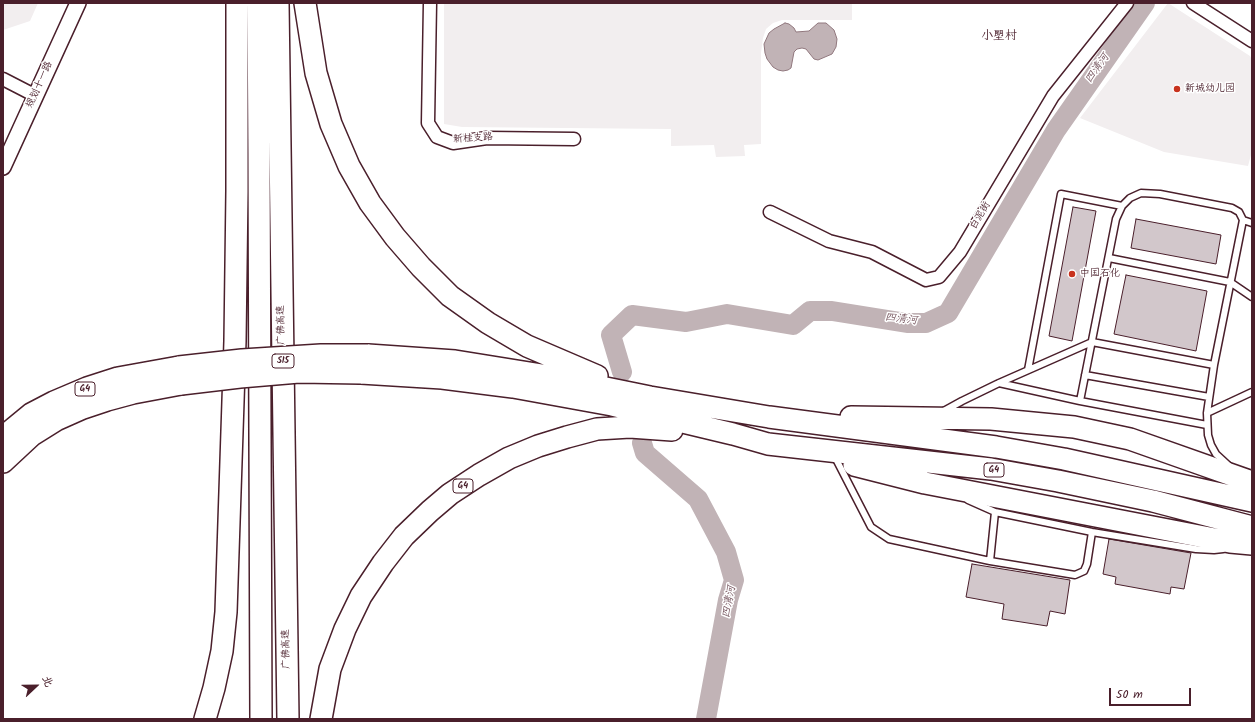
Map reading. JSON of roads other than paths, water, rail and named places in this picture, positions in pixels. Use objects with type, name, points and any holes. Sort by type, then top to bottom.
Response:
[{"type":"highway","points":[[205,719],[214,688],[222,651],[226,612],[235,341],[237,3]]},
{"type":"highway","name":"S15","points":[[258,3],[261,719]]},
{"type":"highway","name":"广佛高速","points":[[278,3],[288,719]]},
{"type":"highway","points":[[305,3],[316,73],[331,124],[349,166],[370,203],[395,237],[421,267],[450,296],[488,323],[527,346],[650,397]]},
{"type":"highway","name":"G4","points":[[365,364],[455,361],[542,375],[650,397],[769,417],[1003,448],[1064,459],[1252,501]]},
{"type":"highway","points":[[3,462],[32,435],[56,420],[83,408],[133,393],[180,376],[240,377],[300,372],[365,364],[442,378],[513,388],[612,405],[733,434]]},
{"type":"highway","name":"G4","points":[[3,437],[31,414],[54,402],[88,388],[118,378],[180,376]]},
{"type":"highway","points":[[769,417],[991,419],[1074,427],[1130,439],[1247,480]]},
{"type":"highway","name":"G4","points":[[321,719],[330,669],[345,629],[361,596],[383,563],[404,536],[450,494],[509,458],[538,446],[597,429],[630,427],[733,434],[768,444],[991,469],[1043,478],[1153,501],[1252,527]]},
{"type":"highway","points":[[768,444],[925,483],[1230,542],[1252,544]]},
{"type":"street","name":"规划十一路","points":[[3,167],[78,3]]},
{"type":"street","name":"新桂支路","points":[[430,3],[428,123],[437,137],[453,143],[487,138],[574,139]]},
{"type":"street","name":"白泥街","points":[[770,212],[829,241],[872,252],[926,280],[940,277],[960,252],[1053,96],[1126,3]]},
{"type":"street","points":[[1193,3],[1252,41]]},
{"type":"street","points":[[3,79],[36,96]]},
{"type":"lane","points":[[1080,401],[1116,219],[1122,206],[1130,198],[1142,193],[1160,194],[1232,208],[1239,212],[1243,220],[1214,365],[1207,413],[1207,425],[1211,445],[1216,454],[1247,480]]},
{"type":"lane","points":[[1028,370],[1061,194],[1122,206]]},
{"type":"lane","points":[[1243,220],[1252,223]]},
{"type":"lane","points":[[1109,258],[1230,282],[1252,297]]},
{"type":"lane","points":[[930,419],[999,383],[1092,342],[1214,365]]},
{"type":"lane","points":[[1086,375],[1209,397]]},
{"type":"lane","points":[[999,383],[1080,401],[1207,425]]},
{"type":"lane","points":[[1207,413],[1252,392]]},
{"type":"lane","points":[[837,461],[871,527],[890,539],[990,561],[1075,575],[1084,571],[1087,564],[1092,532]]},
{"type":"lane","points":[[925,483],[995,512],[1092,532],[1196,549],[1214,550],[1252,544]]},
{"type":"lane","points":[[990,561],[995,512]]},
{"type":"waterway","name":"四清河","points":[[622,372],[611,335],[632,315],[686,322],[727,314],[793,325],[810,311],[832,311],[907,323],[926,323],[948,313],[1056,130],[1145,3]]},
{"type":"waterway","name":"四清河","points":[[642,443],[645,453],[698,499],[726,552],[734,580],[728,600],[706,719]]},
{"type":"place","name":"新城幼儿园","points":[[1177,89]]},
{"type":"place","name":"中国石化","points":[[1072,274]]},
{"type":"district","name":"小塱村","points":[[999,37]]}]
